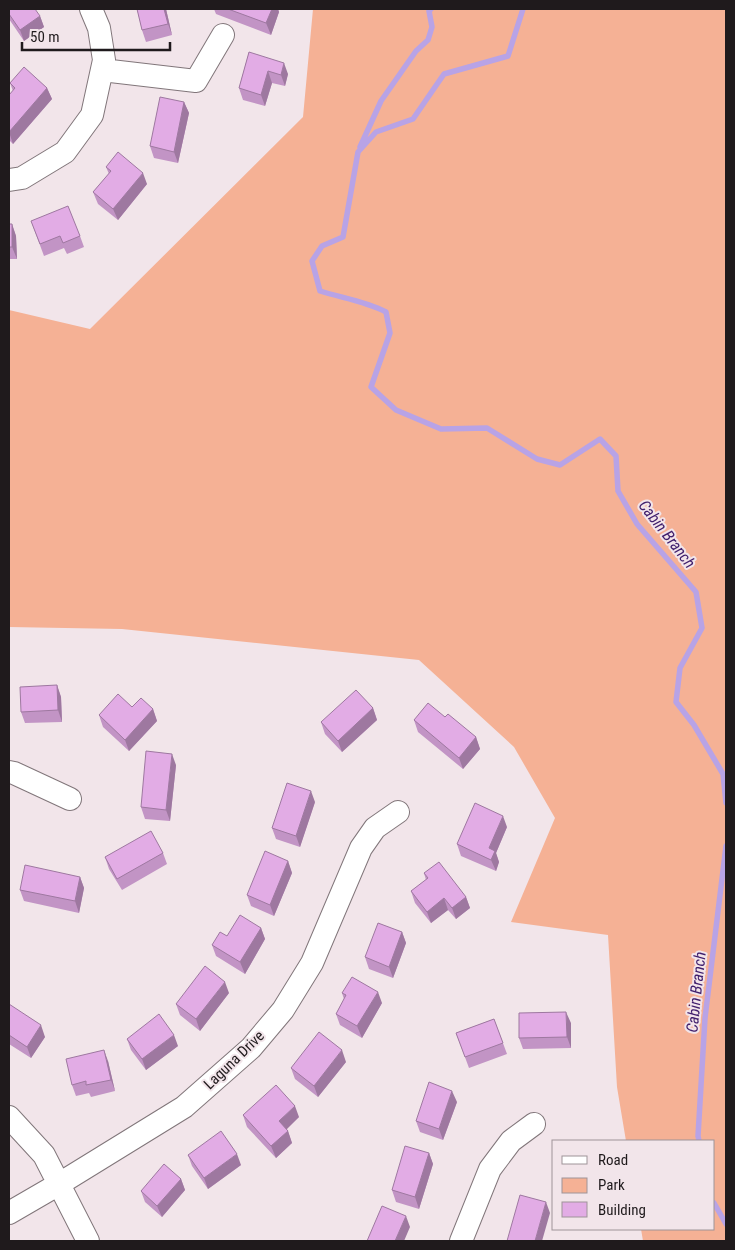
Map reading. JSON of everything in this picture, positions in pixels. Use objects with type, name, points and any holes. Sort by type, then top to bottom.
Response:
[{"type":"street","points":[[9,180],[22,178],[65,152],[92,115],[104,60],[99,28],[91,9]]},
{"type":"street","points":[[102,70],[196,81],[223,35]]},
{"type":"street","points":[[9,772],[70,799]]},
{"type":"street","name":"Laguna Drive","points":[[9,1213],[184,1107],[250,1048],[283,1010],[312,963],[361,848],[375,828],[398,812]]},
{"type":"street","points":[[9,1117],[44,1155],[88,1241]]},
{"type":"street","points":[[461,1241],[490,1169],[512,1141],[534,1124]]},
{"type":"green space","points":[[313,9],[726,9],[726,1241],[643,1241],[641,1230],[715,1230],[715,1140],[626,1140],[617,1087],[608,935],[511,922],[555,818],[514,747],[419,660],[122,629],[9,627],[9,310],[90,329],[303,117]]},
{"type":"building","points":[[9,9],[35,9],[40,16],[20,30],[9,14]]},
{"type":"building","points":[[137,9],[164,9],[168,24],[142,30]]},
{"type":"building","points":[[228,9],[272,9],[266,23]]},
{"type":"building","points":[[249,52],[284,63],[281,75],[268,71],[261,95],[239,88]]},
{"type":"building","points":[[24,67],[47,88],[9,132],[9,95],[15,88],[10,83]]},
{"type":"building","points":[[160,97],[184,102],[174,152],[150,146]]},
{"type":"building","points":[[118,152],[143,173],[113,209],[93,192],[111,171],[106,167]]},
{"type":"building","points":[[68,206],[80,236],[63,243],[60,236],[40,244],[31,221]]},
{"type":"building","points":[[9,224],[12,224],[12,247],[9,247]]},
{"type":"building","points":[[57,685],[58,710],[21,712],[20,687]]},
{"type":"building","points":[[356,690],[373,708],[338,741],[321,722]]},
{"type":"building","points":[[118,694],[132,707],[141,698],[153,709],[125,740],[99,715]]},
{"type":"building","points":[[428,703],[445,717],[448,714],[476,737],[459,758],[414,720]]},
{"type":"building","points":[[146,751],[172,754],[166,810],[141,807]]},
{"type":"building","points":[[287,783],[311,791],[296,836],[272,828]]},
{"type":"building","points":[[475,803],[503,816],[489,848],[495,851],[491,860],[457,844]]},
{"type":"building","points":[[151,831],[163,853],[117,879],[105,857]]},
{"type":"building","points":[[265,851],[288,861],[270,905],[247,895]]},
{"type":"building","points":[[439,862],[466,897],[452,908],[444,898],[427,912],[411,891],[428,878],[424,873]]},
{"type":"building","points":[[25,865],[80,877],[75,901],[20,890]]},
{"type":"building","points":[[240,915],[261,928],[240,962],[212,945],[220,932],[227,936]]},
{"type":"building","points":[[378,923],[402,932],[389,967],[365,957]]},
{"type":"building","points":[[205,966],[225,982],[196,1019],[176,1004]]},
{"type":"building","points":[[352,977],[378,992],[357,1026],[336,1014],[346,995],[342,993]]},
{"type":"building","points":[[9,1004],[41,1025],[27,1047],[9,1035]]},
{"type":"building","points":[[566,1012],[567,1037],[519,1038],[519,1013]]},
{"type":"building","points":[[159,1014],[174,1035],[142,1059],[127,1039]]},
{"type":"building","points":[[494,1019],[503,1043],[465,1057],[456,1033]]},
{"type":"building","points":[[319,1032],[342,1050],[314,1086],[291,1068]]},
{"type":"building","points":[[104,1050],[111,1080],[86,1085],[86,1081],[72,1085],[66,1059]]},
{"type":"building","points":[[429,1082],[452,1091],[439,1129],[416,1121]]},
{"type":"building","points":[[276,1085],[295,1106],[279,1121],[288,1131],[271,1146],[243,1115]]},
{"type":"building","points":[[221,1131],[237,1154],[204,1178],[188,1155]]},
{"type":"building","points":[[405,1146],[429,1153],[415,1197],[392,1190]]},
{"type":"building","points":[[164,1164],[181,1179],[157,1206],[141,1191]]},
{"type":"building","points":[[520,1195],[546,1202],[535,1241],[507,1241]]},
{"type":"building","points":[[382,1206],[406,1216],[395,1241],[367,1241]]},
{"type":"waterway","points":[[360,147],[381,101],[416,51],[428,40],[432,27],[429,11],[431,9]]},
{"type":"waterway","name":"Cabin Branch","points":[[523,9],[508,56],[444,74],[413,119],[376,132],[358,152],[343,237],[322,246],[312,261],[320,291],[362,302],[386,312],[390,333],[371,387],[396,410],[441,429],[487,428],[537,459],[560,465],[600,439],[616,456],[618,491],[637,524],[696,592],[702,628],[680,668],[676,702],[694,725],[723,774],[726,803]]},
{"type":"waterway","name":"Cabin Branch","points":[[699,1140],[705,1018],[726,846]]},
{"type":"waterway","name":"Cabin Branch","points":[[715,1205],[726,1224]]}]
